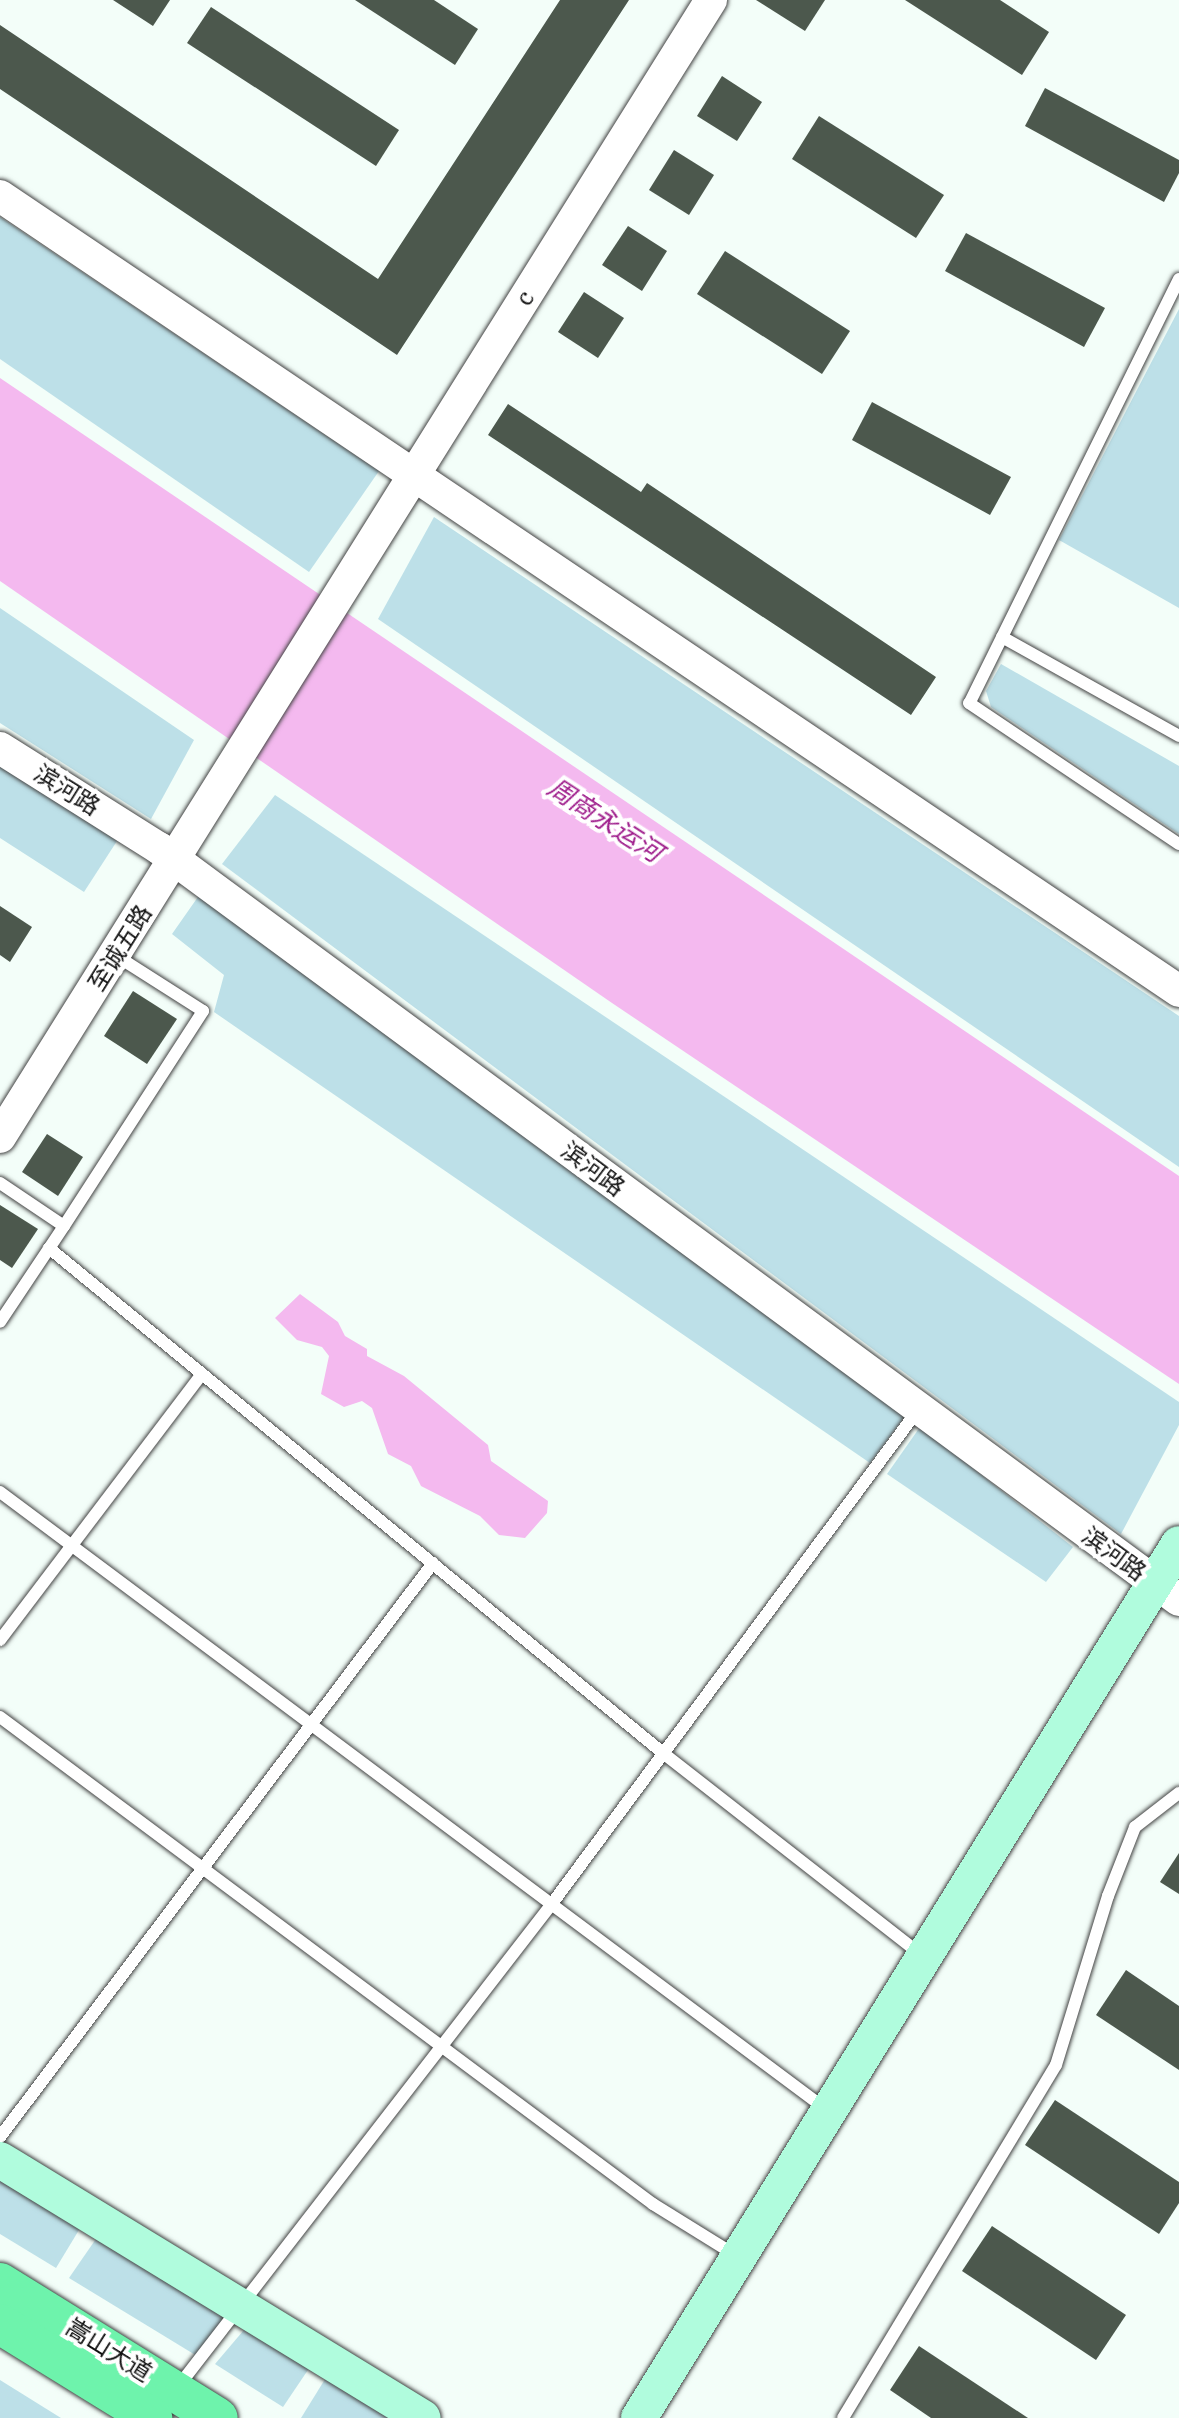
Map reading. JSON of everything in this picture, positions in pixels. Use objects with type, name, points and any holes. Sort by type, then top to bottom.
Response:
[{"type":"main road","points":[[639,2418],[924,1957],[1167,1592],[1179,1544]]},
{"type":"main road","points":[[0,2160],[423,2418]]},
{"type":"main road","name":"嵩山大道","points":[[0,2283],[164,2404]]},
{"type":"main road","name":"嵩山大道","points":[[0,2324],[164,2404],[211,2416]]},
{"type":"street","name":"c","points":[[238,757],[711,0]]},
{"type":"street","points":[[0,196],[1179,991]]},
{"type":"street","name":"滨河路","points":[[0,748],[176,860],[1167,1592]]},
{"type":"street","name":"至诚五路","points":[[0,1137],[238,757]]},
{"type":"lane","points":[[1179,279],[969,703],[1179,844]]},
{"type":"lane","points":[[1002,637],[1179,736]]},
{"type":"lane","points":[[0,1322],[203,1011],[115,955]]},
{"type":"lane","points":[[0,1183],[64,1226]]},
{"type":"lane","points":[[49,1248],[663,1753],[924,1957]]},
{"type":"lane","points":[[0,1640],[202,1374]]},
{"type":"lane","points":[[164,2404],[551,1905],[918,1410]]},
{"type":"lane","points":[[0,1492],[829,2111]]},
{"type":"lane","points":[[0,2137],[433,1563]]},
{"type":"lane","points":[[0,1717],[653,2204],[738,2257]]},
{"type":"lane","points":[[843,2418],[1056,2065],[1108,1896],[1135,1827],[1179,1793]]},
{"type":"shaded area","points":[[0,217],[379,471],[309,572],[0,359]]},
{"type":"shaded area","points":[[1179,309],[1179,608],[1059,540]]},
{"type":"shaded area","points":[[434,517],[1179,1016],[1179,1167],[378,619]]},
{"type":"shaded area","points":[[0,608],[194,740],[151,819],[0,723]]},
{"type":"shaded area","points":[[1001,664],[1179,766],[1179,834],[991,707],[986,691]]},
{"type":"shaded area","points":[[0,765],[117,841],[84,892],[0,838]]},
{"type":"shaded area","points":[[275,795],[1179,1402],[1179,1425],[1121,1534],[222,864]]},
{"type":"shaded area","points":[[200,894],[905,1416],[870,1463],[214,1012],[224,975],[172,934]]},
{"type":"shaded area","points":[[920,1427],[1073,1547],[1046,1582],[887,1474]]},
{"type":"shaded area","points":[[0,2175],[82,2225],[56,2268],[0,2234]]},
{"type":"shaded area","points":[[100,2233],[231,2318],[197,2356],[69,2278]]},
{"type":"shaded area","points":[[249,2324],[312,2364],[283,2407],[215,2364]]},
{"type":"shaded area","points":[[327,2376],[396,2418],[301,2418]]},
{"type":"shaded area","points":[[0,2380],[61,2418],[0,2418]]},
{"type":"water","name":"周商永运河","points":[[0,378],[1179,1176],[1179,1384],[612,1003],[0,581]]},
{"type":"water","points":[[300,1294],[338,1322],[345,1336],[367,1349],[367,1356],[404,1376],[488,1445],[491,1461],[548,1501],[547,1513],[525,1538],[499,1535],[480,1516],[421,1486],[411,1466],[388,1454],[372,1408],[362,1401],[344,1407],[321,1394],[329,1356],[322,1347],[297,1340],[275,1318]]},
{"type":"building","points":[[113,0],[170,0],[153,26]]},
{"type":"building","points":[[355,0],[434,0],[478,29],[455,65]]},
{"type":"building","points":[[560,0],[629,0],[397,355],[0,89],[0,25],[378,279]]},
{"type":"building","points":[[756,0],[825,0],[805,31]]},
{"type":"building","points":[[905,0],[1000,0],[1049,32],[1022,75]]},
{"type":"building","points":[[211,7],[399,130],[376,166],[187,43]]},
{"type":"building","points":[[722,76],[762,102],[737,141],[697,116]]},
{"type":"building","points":[[1045,88],[1179,160],[1179,173],[1164,202],[1025,126]]},
{"type":"building","points":[[819,116],[944,195],[916,238],[792,159]]},
{"type":"building","points":[[674,150],[714,175],[689,215],[649,190]]},
{"type":"building","points":[[628,226],[667,251],[642,291],[602,265]]},
{"type":"building","points":[[966,233],[1105,308],[1084,347],[945,271]]},
{"type":"building","points":[[725,251],[850,331],[822,374],[697,294]]},
{"type":"building","points":[[584,292],[624,318],[598,358],[558,332]]},
{"type":"building","points":[[872,402],[1011,477],[990,515],[852,440]]},
{"type":"building","points":[[508,404],[641,492],[647,483],[936,677],[911,715],[488,435]]},
{"type":"building","points":[[0,906],[32,927],[10,962],[0,955]]},
{"type":"building","points":[[133,991],[177,1019],[147,1064],[104,1036]]},
{"type":"building","points":[[47,1134],[83,1157],[58,1196],[22,1172]]},
{"type":"building","points":[[0,1205],[38,1229],[12,1268],[0,1260]]},
{"type":"building","points":[[1179,1853],[1179,1894],[1160,1882]]},
{"type":"building","points":[[1126,1970],[1179,2006],[1179,2070],[1096,2015]]},
{"type":"building","points":[[1055,2100],[1179,2182],[1179,2203],[1159,2234],[1025,2145]]},
{"type":"building","points":[[992,2226],[1126,2315],[1096,2360],[962,2271]]},
{"type":"building","points":[[919,2346],[1028,2418],[931,2418],[890,2390]]}]
